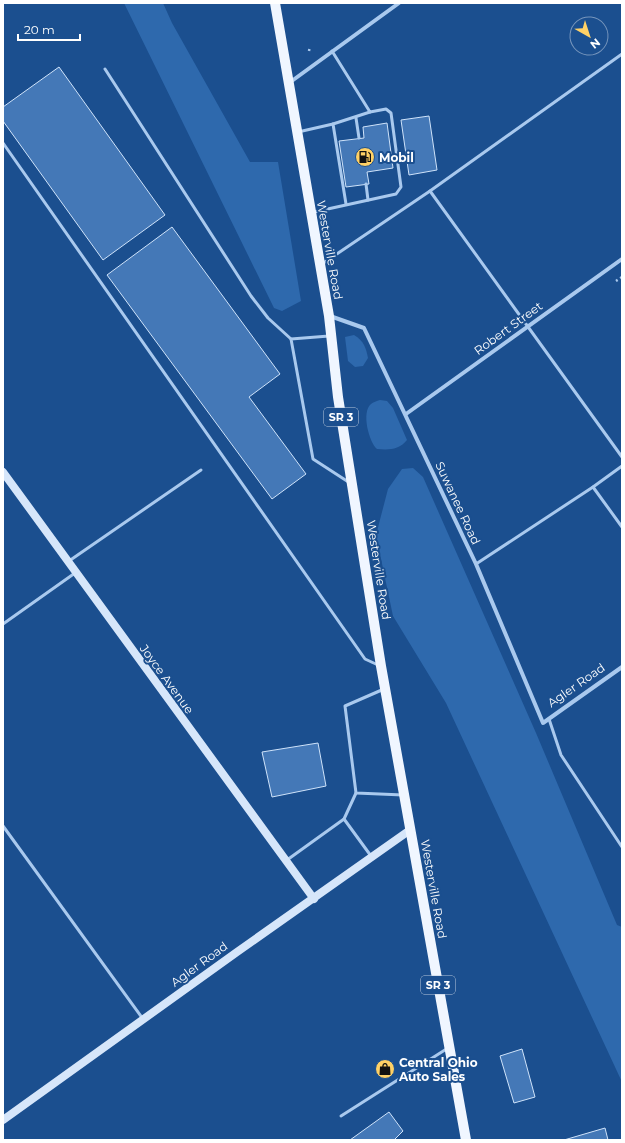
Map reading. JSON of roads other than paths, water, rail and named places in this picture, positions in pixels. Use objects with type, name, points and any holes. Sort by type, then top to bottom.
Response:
[{"type":"main road","name":"Westerville Road","points":[[275,3],[296,133],[329,316],[338,397],[381,666],[466,1140]]},
{"type":"street","points":[[288,84],[399,3]]},
{"type":"street","name":"Robert Street","points":[[406,414],[622,259]]},
{"type":"street","name":"Suwanee Road","points":[[329,316],[364,328],[476,564],[543,723]]},
{"type":"street","name":"Joyce Avenue","points":[[3,472],[314,899]]},
{"type":"street","name":"Agler Road","points":[[543,723],[622,667]]},
{"type":"street","name":"Agler Road","points":[[3,1120],[410,830]]},
{"type":"lane","points":[[332,51],[370,112]]},
{"type":"lane","points":[[319,266],[430,191],[622,54]]},
{"type":"lane","points":[[105,69],[251,296],[268,318],[291,339],[313,459],[352,485]]},
{"type":"lane","points":[[296,133],[356,118],[370,112],[386,109],[391,113],[401,187],[396,194],[310,213]]},
{"type":"lane","points":[[356,118],[359,138]]},
{"type":"lane","points":[[333,124],[346,204]]},
{"type":"lane","points":[[3,143],[365,659],[381,666]]},
{"type":"lane","points":[[366,184],[368,200]]},
{"type":"lane","points":[[430,191],[622,457]]},
{"type":"lane","points":[[291,339],[331,336]]},
{"type":"lane","points":[[476,564],[594,488],[622,466]]},
{"type":"lane","points":[[68,562],[201,470]]},
{"type":"lane","points":[[594,488],[622,526]]},
{"type":"lane","points":[[3,624],[76,573]]},
{"type":"lane","points":[[286,861],[344,819],[356,793],[345,706],[385,688]]},
{"type":"lane","points":[[549,719],[561,755],[622,847]]},
{"type":"lane","points":[[356,793],[404,795]]},
{"type":"lane","points":[[344,819],[373,857]]},
{"type":"lane","points":[[3,826],[143,1019]]},
{"type":"lane","points":[[341,1116],[449,1047]]},
{"type":"place","name":"Mobil","points":[[365,157]]},
{"type":"place","name":"Central Ohio Auto Sales","points":[[385,1069]]}]
